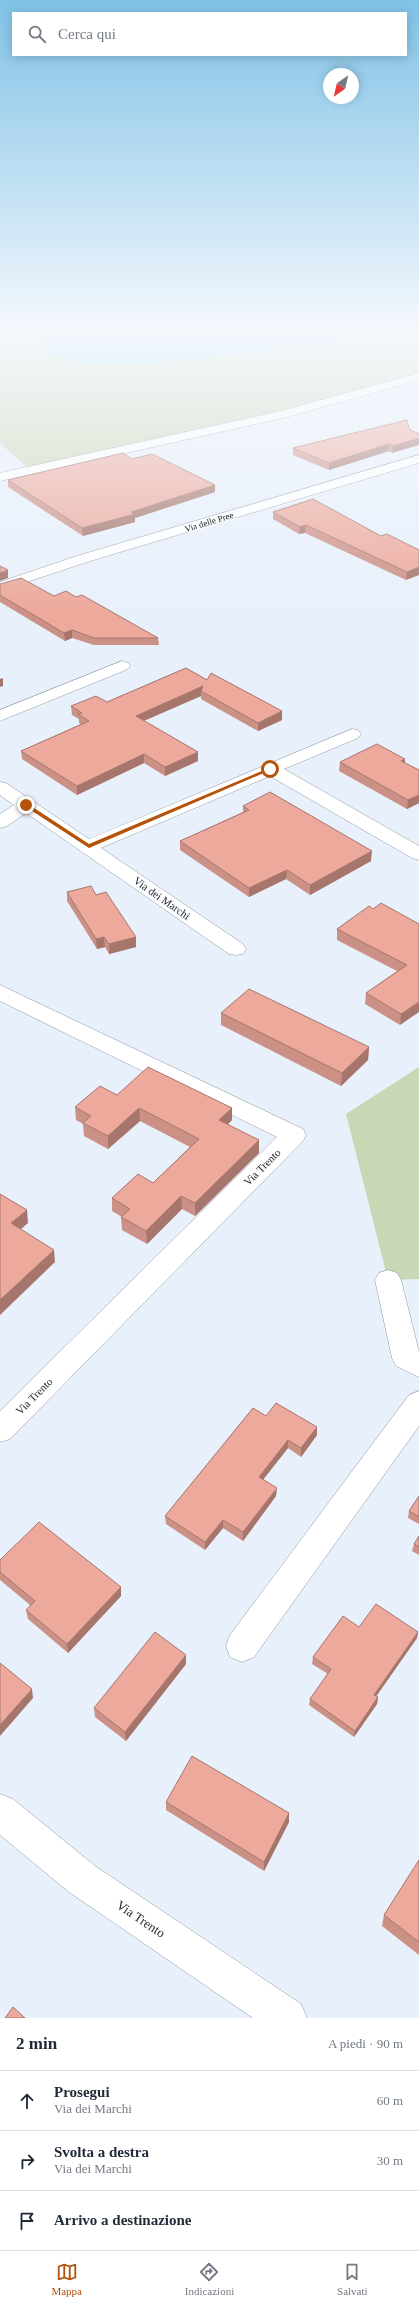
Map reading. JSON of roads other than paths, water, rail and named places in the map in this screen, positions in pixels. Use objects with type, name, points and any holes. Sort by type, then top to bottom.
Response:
[{"type":"street","points":[[0,477],[233,425]]},
{"type":"street","name":"Via delle Pree","points":[[0,587],[82,559],[419,459]]},
{"type":"street","points":[[0,716],[122,666]]},
{"type":"street","points":[[89,846],[352,734]]},
{"type":"street","points":[[270,769],[419,854]]},
{"type":"street","name":"Via dei Marchi","points":[[0,786],[26,805],[89,846],[236,949]]},
{"type":"street","points":[[0,822],[26,805]]},
{"type":"street","name":"Via Trento","points":[[0,992],[294,1134],[0,1430]]},
{"type":"street","points":[[388,1280],[406,1358],[419,1366]]},
{"type":"street","points":[[242,1646],[419,1403]]},
{"type":"street","name":"Via Trento","points":[[0,1812],[82,1879],[287,2018]]}]
